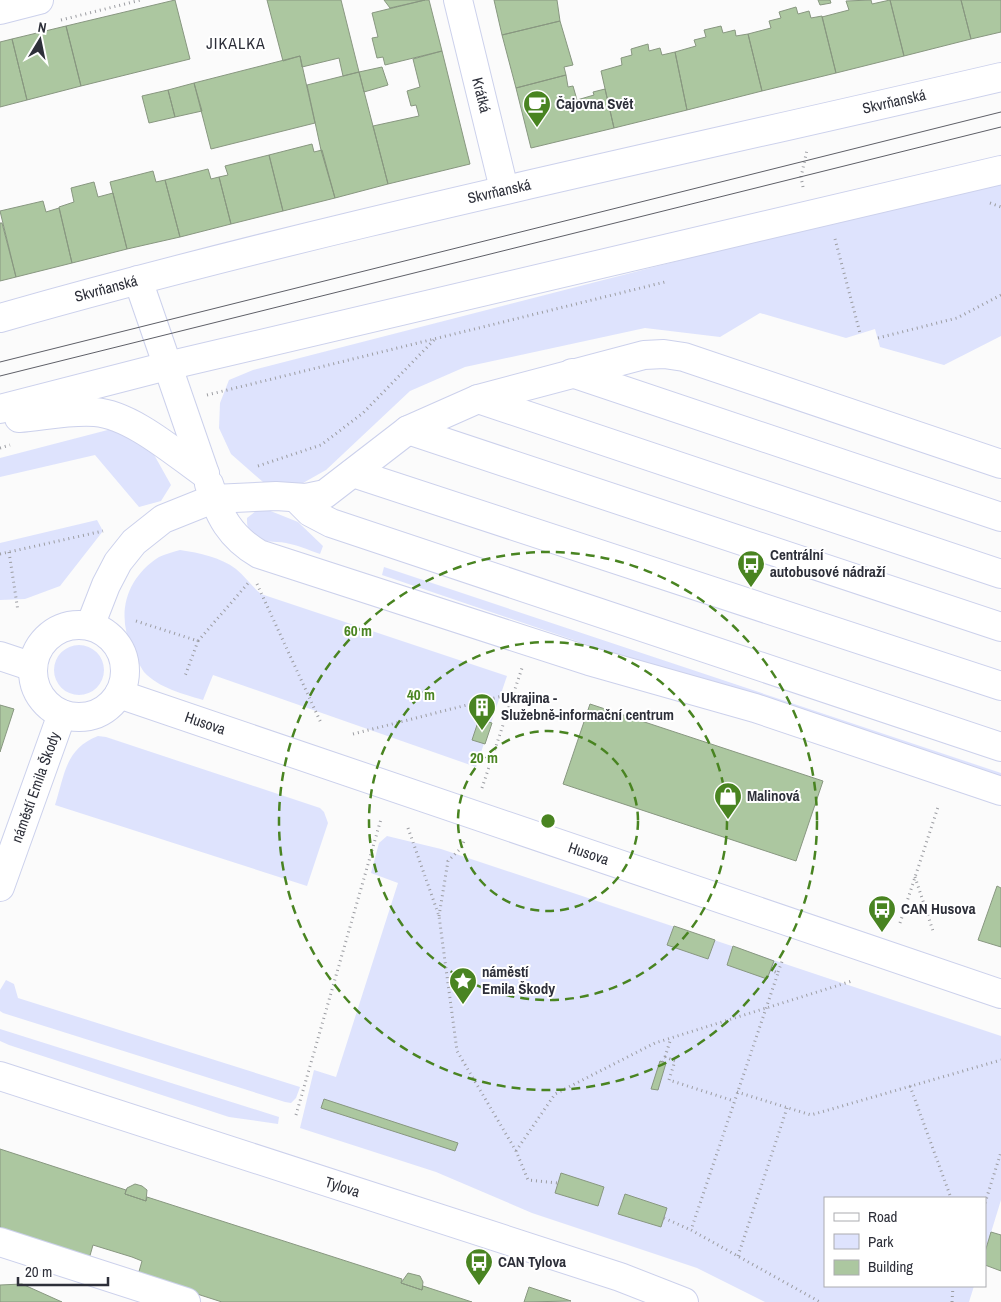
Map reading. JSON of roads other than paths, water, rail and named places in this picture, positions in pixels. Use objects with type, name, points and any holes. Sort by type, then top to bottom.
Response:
[{"type":"street","points":[[0,10],[39,0]]},
{"type":"street","name":"Krátká","points":[[458,0],[504,188]]},
{"type":"street","name":"Skvrňanská","points":[[0,318],[138,280],[504,188],[800,124],[1001,76]]},
{"type":"street","points":[[0,410],[167,366],[1001,170]]},
{"type":"street","points":[[138,280],[213,499],[229,531],[243,544],[259,554],[589,661],[755,708],[1001,791]]},
{"type":"street","points":[[90,626],[106,584],[118,562],[134,542],[163,519],[213,499],[276,496],[296,498],[325,494],[408,430],[478,399],[572,372],[644,355],[664,354],[684,357],[1001,464]]},
{"type":"street","points":[[572,372],[1001,516]]},
{"type":"street","points":[[478,399],[1001,574]]},
{"type":"street","points":[[0,420],[82,412],[105,414],[138,429],[205,474]]},
{"type":"street","points":[[408,430],[1001,628]]},
{"type":"street","points":[[353,473],[1001,686]]},
{"type":"street","points":[[296,498],[310,512],[331,523],[1001,747]]},
{"type":"street","points":[[74,625],[90,626],[109,637],[122,653],[125,667],[124,681],[120,694],[111,704],[94,714],[75,717],[62,714],[49,706],[39,695],[34,682],[33,667],[37,652],[46,639],[59,629],[74,625]]},
{"type":"street","points":[[0,656],[33,667]]},
{"type":"street","name":"Husova","points":[[120,694],[1001,994]]},
{"type":"street","name":"náměstí Emila Škody","points":[[0,887],[62,714]]},
{"type":"street","name":"Tylova","points":[[0,1076],[620,1277],[675,1300]]},
{"type":"street","points":[[0,1242],[186,1302]]},
{"type":"tram line","points":[[0,362],[1001,112]]},
{"type":"tram line","points":[[0,376],[1001,127]]},
{"type":"place","name":"Čajovna Svět","points":[[537,128]]},
{"type":"place","name":"Centrální autobusové nádraží","points":[[751,588]]},
{"type":"place","name":"Ukrajina - Služebně-informační centrum","points":[[482,731]]},
{"type":"place","name":"Malinová","points":[[728,820]]},
{"type":"place","name":"CAN Husova","points":[[882,933]]},
{"type":"place","name":"náměstí Emila Škody","points":[[463,1005]]},
{"type":"place","name":"CAN Tylova","points":[[479,1286]]},
{"type":"district","name":"JIKALKA","points":[[236,43]]}]
